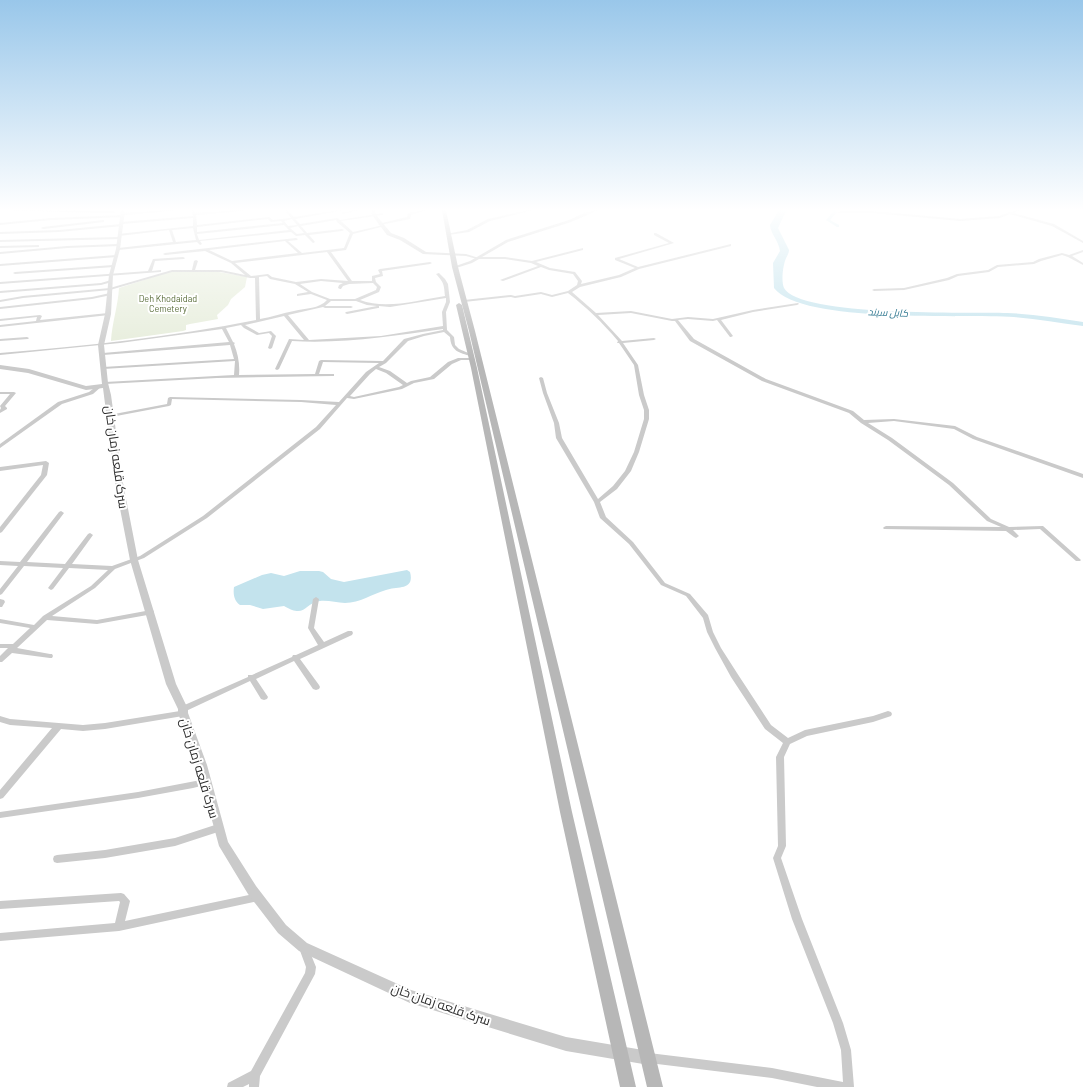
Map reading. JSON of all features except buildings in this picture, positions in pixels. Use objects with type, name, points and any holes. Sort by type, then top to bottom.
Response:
[{"type":"main road","points":[[451,261],[566,812],[628,1087]]},
{"type":"main road","points":[[453,261],[456,267],[620,948],[655,1087]]},
{"type":"street","points":[[1,266],[62,261]]},
{"type":"street","name":"سرک قلعه زمان خان","points":[[115,261],[111,275],[108,314],[101,345],[103,354],[103,385],[111,416],[113,447],[134,560],[151,612],[171,684],[183,711],[202,765],[223,843],[258,897],[282,929],[303,947],[410,996],[566,1044],[648,1058]]},
{"type":"street","points":[[150,271],[154,261]]},
{"type":"street","points":[[193,271],[196,261]]},
{"type":"street","points":[[229,261],[250,277]]},
{"type":"street","points":[[232,262],[243,261]]},
{"type":"street","points":[[334,261],[350,282]]},
{"type":"street","points":[[456,267],[471,261]]},
{"type":"street","points":[[523,261],[532,262],[540,266],[574,272],[580,281],[579,286]]},
{"type":"street","points":[[532,262],[537,261]]},
{"type":"street","points":[[620,261],[638,268]]},
{"type":"street","points":[[464,301],[511,296],[515,297],[541,293],[552,296],[569,292],[579,286],[620,276],[638,268],[667,261]]},
{"type":"street","points":[[874,290],[904,289],[948,279],[957,275],[989,271],[997,266],[1034,263],[1039,261]]},
{"type":"street","points":[[356,300],[378,290],[379,287],[374,282],[373,277],[382,275],[380,270],[430,263]]},
{"type":"street","points":[[15,273],[113,266]]},
{"type":"street","points":[[502,280],[540,266]]},
{"type":"street","points":[[0,283],[150,271],[221,271],[250,277],[268,275],[271,278],[296,283],[321,280],[356,283],[374,282]]},
{"type":"street","points":[[0,308],[92,298],[172,271]]},
{"type":"street","points":[[438,274],[446,284],[448,302],[444,312],[445,329],[452,337],[454,349],[471,357]]},
{"type":"street","points":[[257,276],[258,320]]},
{"type":"street","points":[[0,292],[101,284],[111,281]]},
{"type":"street","points":[[340,288],[341,284],[350,282]]},
{"type":"street","points":[[296,283],[310,292],[330,300],[356,300],[367,304],[390,306]]},
{"type":"street","points":[[0,301],[23,297],[110,292]]},
{"type":"street","points":[[298,295],[310,292]]},
{"type":"street","points":[[569,292],[586,307],[597,314],[636,365],[641,397],[648,416],[630,469],[620,483],[597,502]]},
{"type":"street","points":[[347,312],[447,297]]},
{"type":"street","points":[[325,307],[330,300]]},
{"type":"street","points":[[597,314],[632,312],[676,320],[688,318],[718,319],[748,312],[797,304]]},
{"type":"street","points":[[0,354],[101,345],[242,324],[286,315],[300,310],[325,307],[352,307]]},
{"type":"street","points":[[0,326],[108,314]]},
{"type":"street","points":[[286,315],[308,341]]},
{"type":"street","points":[[0,320],[40,316],[37,322]]},
{"type":"street","points":[[718,319],[731,336]]},
{"type":"street","points":[[676,320],[692,340],[760,378],[847,410],[890,439],[951,484],[988,520],[1007,529],[1016,536]]},
{"type":"street","points":[[242,324],[258,334],[270,332],[274,336],[270,348]]},
{"type":"street","points":[[223,327],[233,343],[238,365],[236,376]]},
{"type":"street","points":[[277,369],[291,340],[308,341],[382,337],[445,329]]},
{"type":"street","points":[[0,660],[45,618],[94,586],[113,568],[142,557],[205,517],[318,428],[368,373],[384,362],[406,340],[445,329]]},
{"type":"street","points":[[0,340],[27,338]]},
{"type":"street","points":[[619,342],[654,339]]},
{"type":"street","points":[[103,354],[233,343]]},
{"type":"street","points":[[347,397],[354,398],[374,394],[400,388],[419,380],[432,378],[450,363],[471,357]]},
{"type":"street","points":[[103,368],[236,360]]},
{"type":"street","points":[[317,374],[321,361],[384,362]]},
{"type":"street","points":[[0,367],[28,372],[86,388],[103,385],[236,376],[332,374]]},
{"type":"street","points":[[376,368],[385,371],[406,385]]},
{"type":"street","points":[[541,378],[542,390],[558,426],[559,438],[597,502],[603,518],[631,543],[663,584],[688,596],[706,617],[715,643],[734,675],[768,727],[787,742]]},
{"type":"street","points":[[0,446],[60,404],[91,393],[103,385]]},
{"type":"street","points":[[0,393],[14,393],[2,407],[5,408],[0,412]]},
{"type":"street","points":[[111,416],[169,405],[170,398],[301,401],[340,404]]},
{"type":"street","points":[[863,422],[894,420],[955,428],[975,438],[1083,476]]},
{"type":"street","points":[[0,469],[46,463],[44,475],[0,532]]},
{"type":"street","points":[[0,593],[61,513]]},
{"type":"street","points":[[886,528],[1007,529],[1041,527],[1078,560]]},
{"type":"street","points":[[52,588],[67,565],[90,535]]},
{"type":"street","points":[[0,563],[113,568]]},
{"type":"street","points":[[316,599],[311,628],[322,645]]},
{"type":"street","points":[[0,601],[2,602],[0,605]]},
{"type":"street","points":[[45,618],[97,622],[151,612]]},
{"type":"street","points":[[0,621],[34,627]]},
{"type":"street","points":[[0,719],[10,722],[83,728],[105,726],[183,711],[251,677],[350,633]]},
{"type":"street","points":[[0,646],[50,656]]},
{"type":"street","points":[[295,657],[316,687]]},
{"type":"street","points":[[251,677],[264,697]]},
{"type":"street","points":[[849,1087],[846,1050],[838,1023],[797,919],[778,858],[782,846],[780,757],[787,742],[805,734],[873,720],[888,714]]},
{"type":"street","points":[[0,796],[58,727]]},
{"type":"street","points":[[0,815],[206,782]]},
{"type":"street","points":[[57,859],[105,854],[175,842],[218,828]]},
{"type":"street","points":[[0,906],[121,897],[125,901],[119,927]]},
{"type":"street","points":[[0,937],[119,927],[258,897]]},
{"type":"street","points":[[254,1087],[255,1075],[310,974],[310,967],[303,947]]},
{"type":"street","points":[[648,1058],[772,1073],[844,1087]]},
{"type":"street","points":[[232,1087],[255,1075]]},
{"type":"green space","name":"Deh Khodaidad Cemetery","points":[[172,271],[219,272],[247,277],[245,287],[231,299],[228,305],[217,315],[218,319],[186,325],[186,330],[183,331],[111,341],[119,288]]},
{"type":"water","name":"کابل سيند","points":[[774,261],[785,261],[782,278],[784,288],[796,297],[820,304],[888,311],[1026,314],[1083,322],[1083,326],[1014,317],[886,315],[817,307],[790,299],[774,288],[773,263]]},
{"type":"water","points":[[407,570],[410,572],[411,578],[408,585],[404,587],[386,590],[350,603],[326,601],[315,602],[301,611],[291,610],[284,606],[263,609],[250,605],[240,605],[236,601],[234,595],[234,587],[262,575],[271,573],[284,576],[300,571],[319,571],[323,572],[331,579],[344,582]]}]
